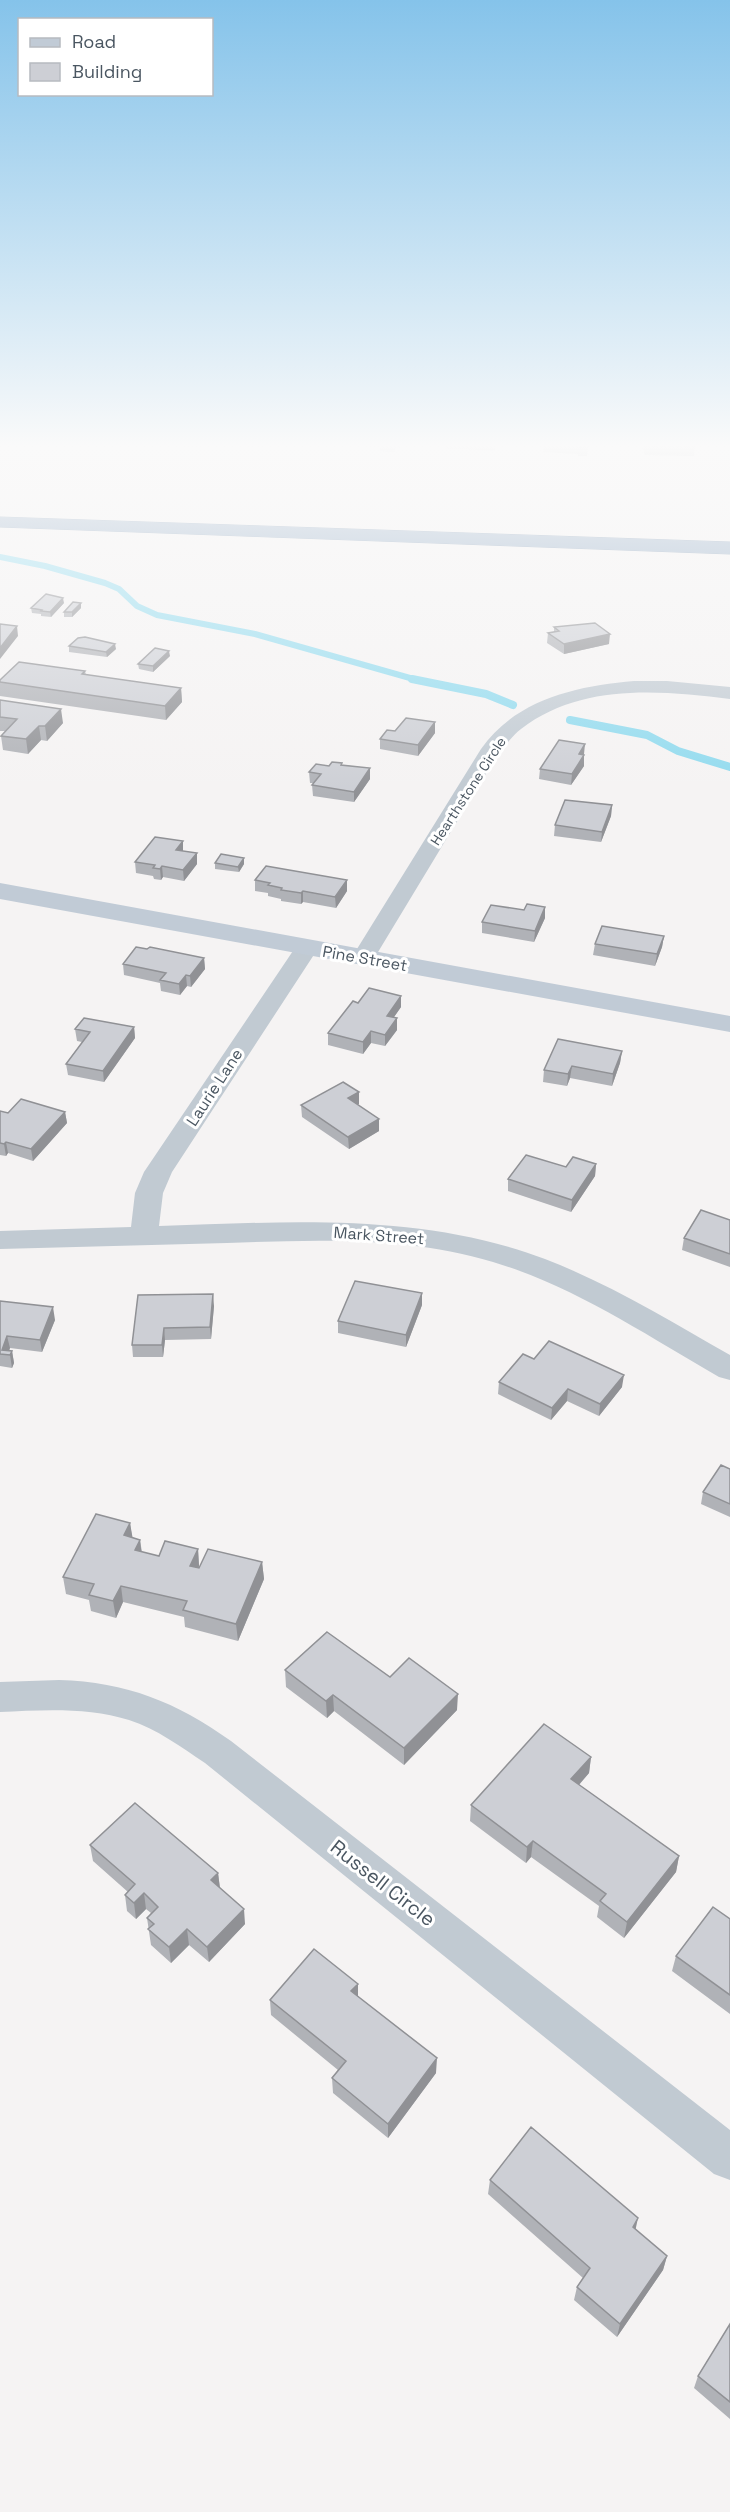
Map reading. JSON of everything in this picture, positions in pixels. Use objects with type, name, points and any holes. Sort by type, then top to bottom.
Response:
[{"type":"main road","name":"Pine Street","points":[[0,891],[730,1024]]},
{"type":"street","name":"Hearthstone Circle","points":[[364,957],[491,749],[516,723],[557,701],[606,690],[663,687],[730,693]]},
{"type":"street","name":"Laurie Lane","points":[[144,1236],[149,1193],[158,1173],[307,947]]},
{"type":"street","name":"Mark Street","points":[[0,1240],[356,1231],[396,1234],[468,1246],[507,1257],[579,1287],[730,1369]]},
{"type":"street","name":"Russell Circle","points":[[0,1697],[77,1696],[121,1702],[154,1713],[188,1731],[218,1752],[730,2158]]},
{"type":"building","points":[[46,594],[63,598],[50,612],[31,608]]},
{"type":"building","points":[[73,602],[81,603],[72,612],[64,612]]},
{"type":"building","points":[[595,623],[610,634],[564,644],[548,633],[559,631],[554,627]]},
{"type":"building","points":[[0,624],[17,626],[0,648]]},
{"type":"building","points":[[85,637],[115,644],[106,652],[69,646],[78,638]]},
{"type":"building","points":[[155,648],[169,651],[153,666],[138,664]]},
{"type":"building","points":[[19,662],[85,671],[82,674],[181,688],[165,706],[0,682]]},
{"type":"building","points":[[0,700],[61,709],[45,726],[39,726],[26,739],[1,736],[17,719],[0,717]]},
{"type":"building","points":[[406,718],[435,722],[418,745],[380,739],[387,730],[395,731]]},
{"type":"building","points":[[559,740],[585,744],[579,754],[584,755],[572,774],[540,769]]},
{"type":"building","points":[[332,762],[370,768],[354,792],[312,785],[321,774],[309,772],[316,764],[329,766]]},
{"type":"building","points":[[565,800],[612,805],[602,832],[555,825]]},
{"type":"building","points":[[155,837],[183,841],[176,850],[197,853],[183,870],[162,866],[160,869],[153,868],[155,865],[135,862]]},
{"type":"building","points":[[221,854],[244,858],[238,867],[215,863]]},
{"type":"building","points":[[266,866],[347,880],[335,897],[303,891],[301,893],[281,890],[282,888],[268,885],[270,883],[255,880]]},
{"type":"building","points":[[527,904],[545,907],[535,931],[482,922],[491,905],[524,910]]},
{"type":"building","points":[[602,926],[664,936],[657,954],[595,944]]},
{"type":"building","points":[[136,947],[147,949],[150,947],[204,958],[190,976],[186,975],[179,984],[160,980],[166,973],[123,964]]},
{"type":"building","points":[[369,988],[401,996],[387,1016],[397,1018],[385,1035],[371,1031],[363,1042],[328,1033],[353,1001],[358,1003]]},
{"type":"building","points":[[84,1018],[134,1027],[103,1071],[66,1064],[90,1032],[75,1029]]},
{"type":"building","points":[[558,1039],[622,1051],[613,1074],[572,1066],[568,1074],[544,1070]]},
{"type":"building","points":[[343,1082],[359,1092],[348,1098],[379,1119],[348,1137],[301,1105]]},
{"type":"building","points":[[21,1099],[65,1112],[31,1149],[6,1142],[0,1143],[0,1111],[8,1113]]},
{"type":"building","points":[[526,1155],[566,1167],[573,1157],[596,1164],[572,1200],[508,1179]]},
{"type":"building","points":[[701,1210],[730,1220],[730,1254],[684,1238]]},
{"type":"building","points":[[355,1281],[422,1293],[406,1335],[338,1321]]},
{"type":"building","points":[[213,1294],[210,1327],[164,1328],[162,1345],[132,1345],[138,1295]]},
{"type":"building","points":[[0,1301],[53,1307],[40,1340],[7,1336],[2,1350],[12,1351],[10,1355],[0,1354]]},
{"type":"building","points":[[549,1341],[624,1375],[600,1404],[568,1389],[552,1408],[499,1382],[523,1354],[534,1359]]},
{"type":"building","points":[[721,1465],[730,1469],[730,1504],[703,1492]]},
{"type":"building","points":[[96,1514],[130,1523],[124,1535],[140,1540],[135,1550],[159,1556],[165,1541],[198,1549],[190,1566],[199,1568],[208,1549],[262,1562],[236,1624],[183,1610],[187,1601],[121,1586],[113,1601],[89,1595],[94,1584],[63,1577]]},
{"type":"building","points":[[327,1632],[390,1677],[409,1658],[458,1694],[404,1748],[333,1695],[326,1701],[285,1670]]},
{"type":"building","points":[[544,1724],[591,1757],[571,1779],[679,1856],[627,1922],[600,1901],[606,1894],[533,1841],[527,1847],[471,1805]]},
{"type":"building","points":[[135,1803],[218,1873],[211,1880],[244,1909],[207,1947],[187,1929],[169,1947],[148,1929],[154,1924],[147,1918],[158,1907],[144,1893],[134,1903],[125,1895],[135,1884],[90,1845]]},
{"type":"building","points":[[713,1907],[730,1919],[730,1995],[676,1956]]},
{"type":"building","points":[[314,1949],[358,1984],[351,1991],[437,2058],[388,2124],[332,2078],[346,2061],[270,2000]]},
{"type":"building","points":[[531,2127],[638,2218],[633,2227],[667,2256],[620,2324],[577,2287],[590,2268],[490,2180]]},
{"type":"building","points":[[730,2324],[730,2402],[698,2376]]},
{"type":"waterway","points":[[26,562],[105,583],[119,589],[137,606],[157,615],[255,634],[417,680]]},
{"type":"waterway","points":[[412,679],[486,694],[513,705]]},
{"type":"waterway","points":[[570,720],[647,735],[678,751],[730,767]]}]
